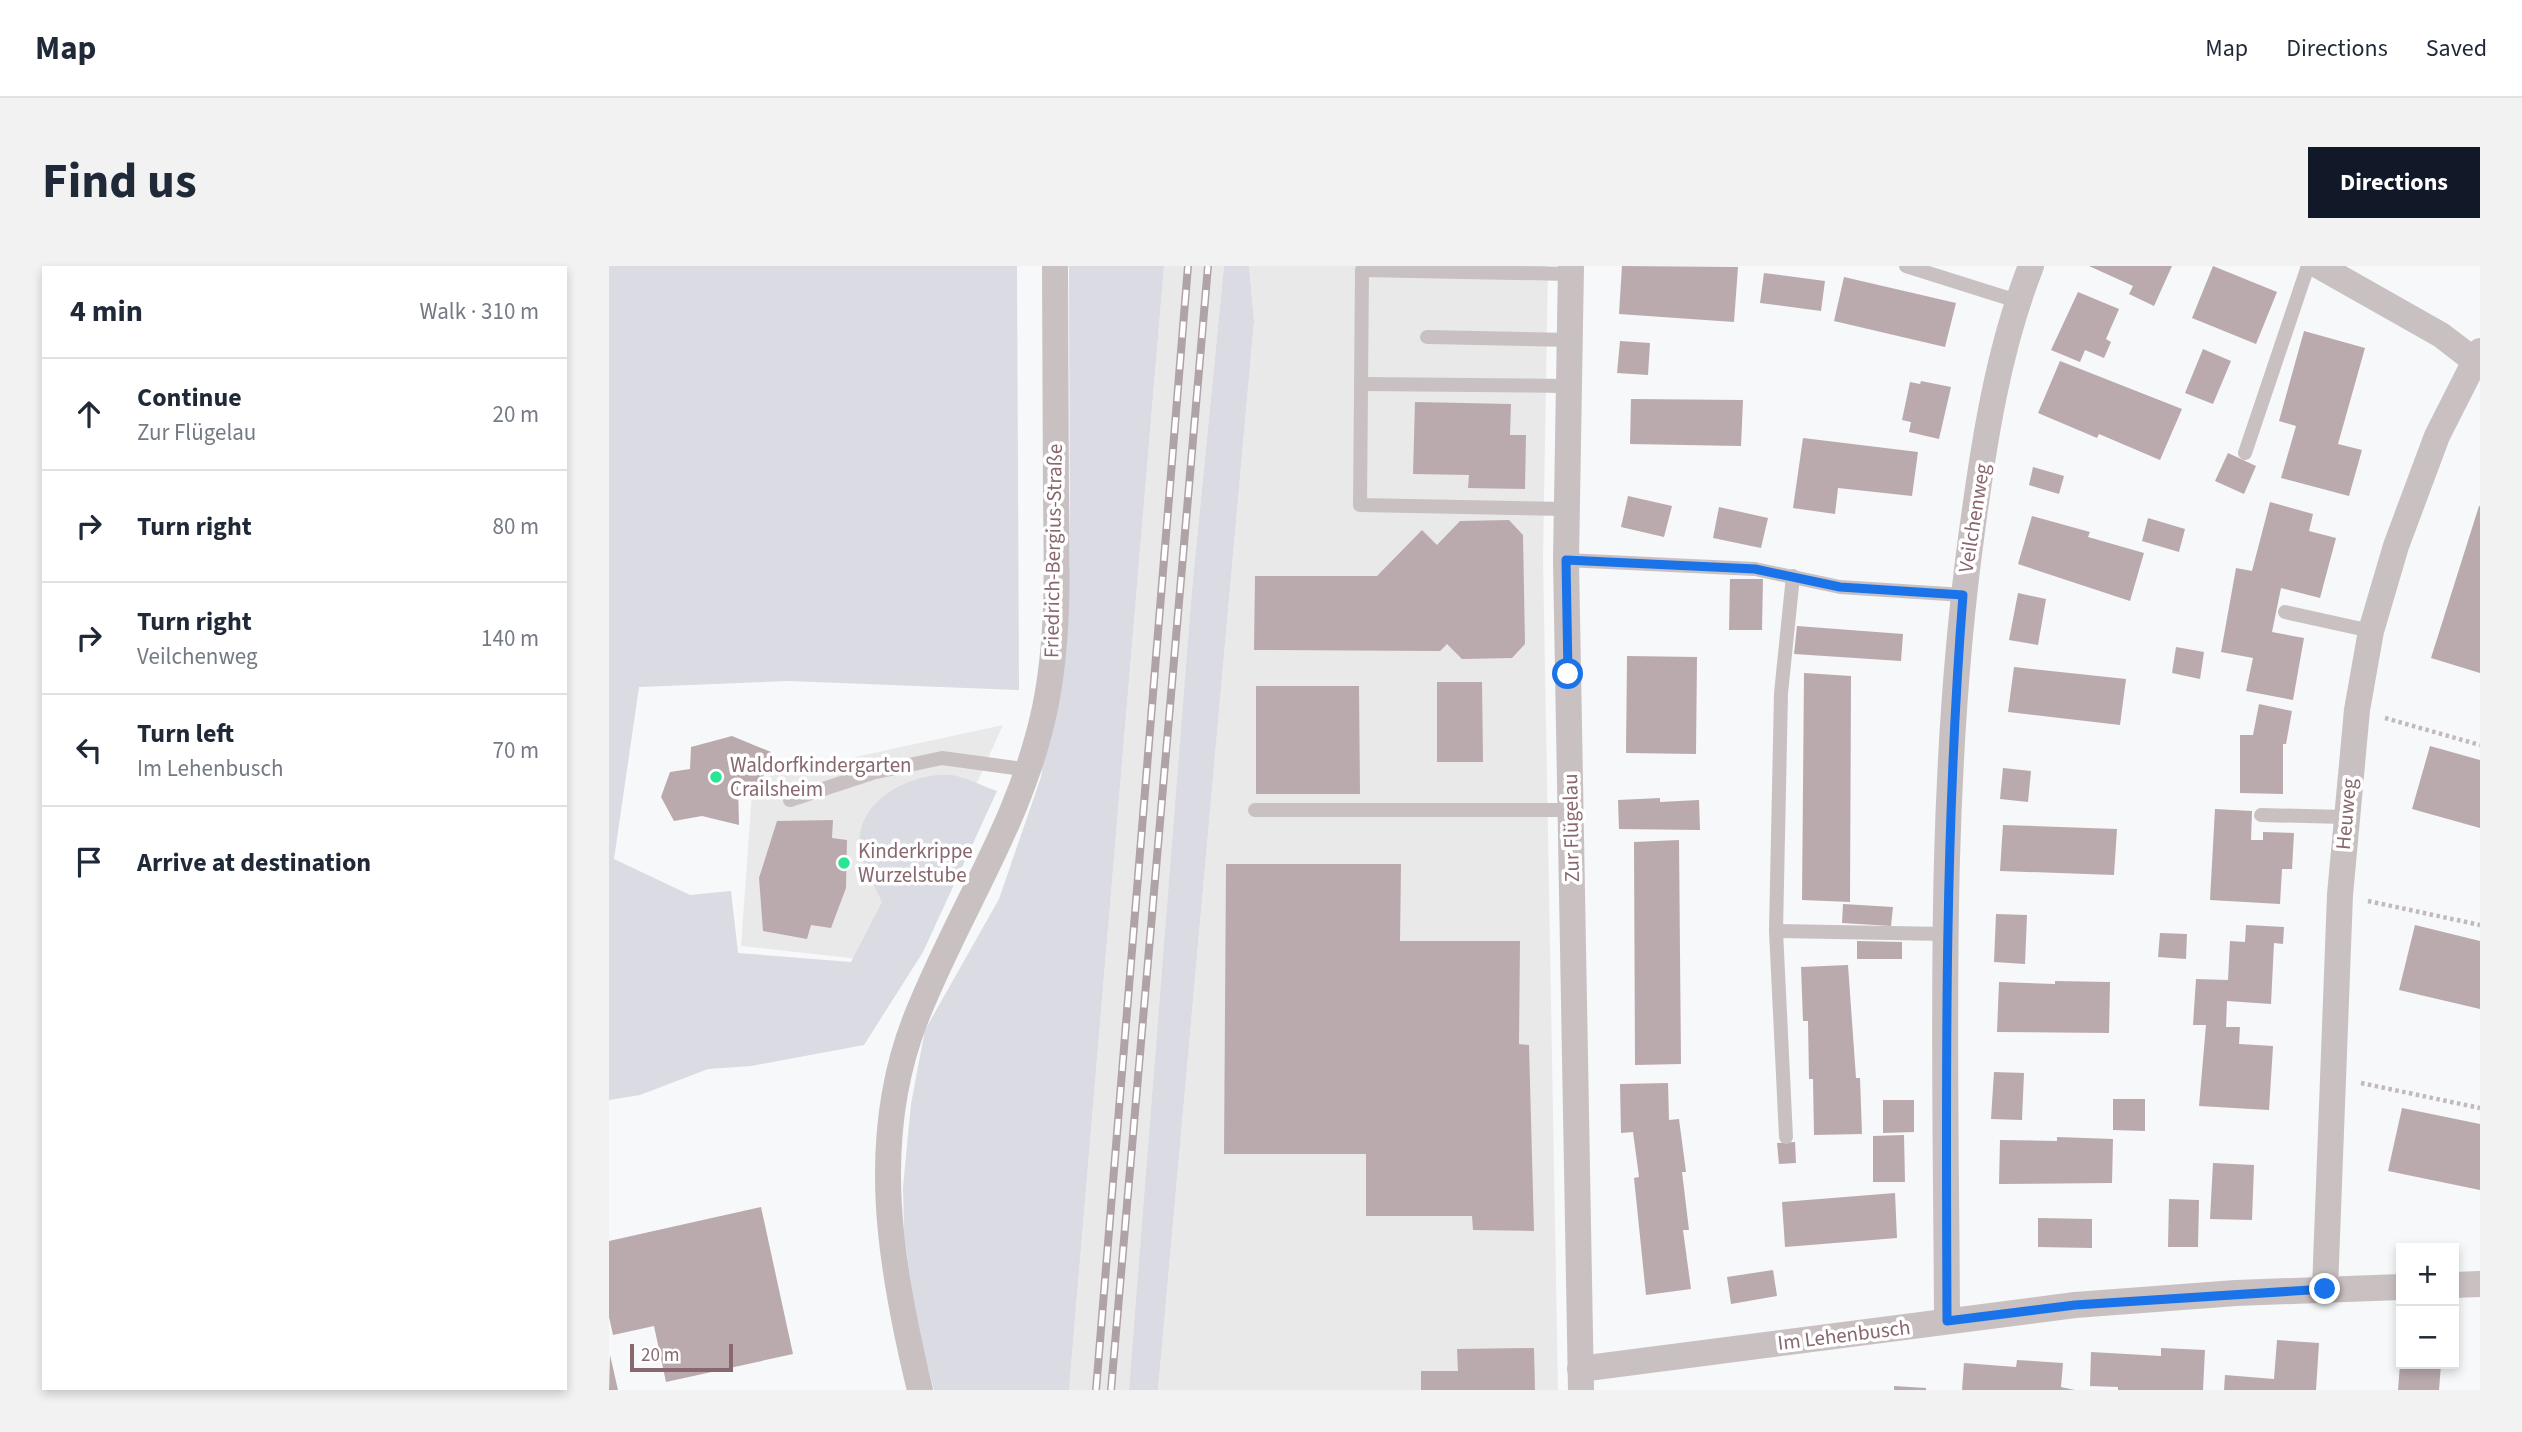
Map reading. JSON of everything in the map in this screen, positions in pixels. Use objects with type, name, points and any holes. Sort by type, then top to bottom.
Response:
[{"type":"street","name":"Friedrich-Bergius-Straße","points":[[920,1390],[891,1236],[886,1195],[888,1128],[900,1070],[915,1019],[995,857],[1030,770],[1046,705],[1057,584],[1055,266]]},
{"type":"street","name":"Veilchenweg","points":[[1947,1321],[1946,934],[1954,702],[1963,595],[1994,395],[2017,301],[2031,266]]},
{"type":"street","points":[[2319,266],[2478,359]]},
{"type":"street","name":"Zur Flügelau","points":[[1571,270],[1566,560],[1581,1379]]},
{"type":"street","name":"Heuweg","points":[[2325,1289],[2340,895],[2345,817],[2357,710],[2371,631],[2396,547],[2437,436],[2478,359]]},
{"type":"street","points":[[2459,1285],[2480,1284]]},
{"type":"street","name":"Im Lehenbusch","points":[[1581,1379],[1947,1321],[2075,1305],[2396,1287]]},
{"type":"lane","points":[[1906,266],[2017,301]]},
{"type":"lane","points":[[2245,453],[2308,266]]},
{"type":"lane","points":[[1567,509],[1360,505],[1362,270],[1571,270]]},
{"type":"lane","points":[[1427,337],[1570,340]]},
{"type":"lane","points":[[1361,384],[1569,386]]},
{"type":"lane","points":[[1566,560],[1755,569],[1852,589],[1963,595]]},
{"type":"lane","points":[[1786,1137],[1776,931],[1781,693],[1793,576]]},
{"type":"lane","points":[[2285,612],[2371,631]]},
{"type":"lane","points":[[790,800],[871,773],[942,758],[1030,770]]},
{"type":"lane","points":[[1255,810],[1571,810]]},
{"type":"lane","points":[[2261,815],[2345,817]]},
{"type":"lane","points":[[1776,931],[1946,934]]},
{"type":"path","points":[[2357,710],[2480,745]]},
{"type":"path","points":[[2340,895],[2480,925]]},
{"type":"path","points":[[2333,1077],[2480,1108]]},
{"type":"shaded area","points":[[609,266],[1017,266],[1019,690],[789,681],[639,687],[614,859],[690,895],[731,891],[738,953],[851,962],[882,902],[866,868],[860,847],[866,816],[876,803],[903,784],[935,775],[957,776],[997,791],[923,952],[864,1045],[751,1066],[708,1069],[640,1095],[609,1100]]},
{"type":"shaded area","points":[[1069,266],[1164,266],[1069,1390],[934,1390],[916,1322],[904,1232],[903,1187],[911,1104],[925,1030],[999,899],[1041,777],[1070,565]]},
{"type":"shaded area","points":[[1164,266],[1224,266],[1192,590],[1152,1131],[1129,1390],[1069,1390]]},
{"type":"shaded area","points":[[1224,266],[1249,266],[1254,321],[1158,1390],[1129,1390],[1192,590]]},
{"type":"shaded area","points":[[1249,266],[1548,266],[1543,558],[1558,1390],[1158,1390],[1254,321]]},
{"type":"shaded area","name":"Kinderkrippe Wurzelstube","points":[[1003,725],[896,963],[741,946],[753,779]]},
{"type":"building","points":[[1622,266],[1738,267],[1734,322],[1619,314]]},
{"type":"building","points":[[2089,266],[2172,266],[2154,306],[2129,294],[2133,286]]},
{"type":"building","points":[[2213,266],[2277,292],[2256,344],[2192,318]]},
{"type":"building","points":[[1764,273],[1825,281],[1821,311],[1760,303]]},
{"type":"building","points":[[1844,277],[1956,303],[1945,347],[1834,321]]},
{"type":"building","points":[[2078,292],[2119,309],[2106,339],[2111,342],[2104,358],[2085,350],[2080,362],[2051,350]]},
{"type":"building","points":[[2304,331],[2365,348],[2338,444],[2362,450],[2349,496],[2281,478],[2296,426],[2279,421]]},
{"type":"building","points":[[1620,341],[1650,343],[1648,375],[1617,373]]},
{"type":"building","points":[[2203,349],[2231,361],[2213,404],[2185,393]]},
{"type":"building","points":[[2060,361],[2182,409],[2160,460],[2099,434],[2097,438],[2038,413]]},
{"type":"building","points":[[1921,381],[1951,387],[1939,439],[1909,432],[1911,422],[1902,420],[1910,382],[1920,384]]},
{"type":"building","points":[[1631,399],[1743,400],[1741,446],[1630,444]]},
{"type":"building","points":[[1415,402],[1511,404],[1510,435],[1526,435],[1525,489],[1468,488],[1469,475],[1413,474]]},
{"type":"building","points":[[1803,438],[1918,452],[1912,496],[1838,488],[1835,514],[1793,508]]},
{"type":"building","points":[[2228,453],[2256,466],[2244,494],[2215,481]]},
{"type":"building","points":[[2033,467],[2064,476],[2059,494],[2029,485]]},
{"type":"building","points":[[1628,496],[1672,506],[1664,537],[1621,527]]},
{"type":"building","points":[[2270,502],[2313,514],[2309,531],[2336,538],[2320,598],[2281,588],[2272,632],[2304,638],[2293,700],[2246,691],[2253,658],[2221,652],[2236,568],[2252,571]]},
{"type":"building","points":[[2480,506],[2480,673],[2431,658]]},
{"type":"building","points":[[1719,507],[1768,518],[1761,548],[1713,538]]},
{"type":"building","points":[[2032,516],[2090,532],[2088,537],[2144,553],[2130,601],[2018,564]]},
{"type":"building","points":[[2148,518],[2185,529],[2179,552],[2142,541]]},
{"type":"building","points":[[1509,520],[1523,535],[1525,644],[1512,658],[1462,659],[1447,644],[1440,651],[1254,650],[1255,576],[1377,576],[1422,530],[1437,545],[1460,521]]},
{"type":"building","points":[[1730,579],[1763,579],[1762,630],[1729,630]]},
{"type":"building","points":[[2018,593],[2046,599],[2038,645],[2009,640]]},
{"type":"building","points":[[1797,626],[1903,634],[1901,661],[1794,654]]},
{"type":"building","points":[[2176,647],[2204,652],[2200,679],[2172,673]]},
{"type":"building","points":[[1627,656],[1697,657],[1696,754],[1626,753]]},
{"type":"building","points":[[2014,667],[2126,679],[2120,725],[2008,712]]},
{"type":"building","points":[[1804,673],[1851,676],[1850,902],[1802,900]]},
{"type":"building","points":[[1437,682],[1482,682],[1483,762],[1437,762]]},
{"type":"building","points":[[1256,686],[1359,686],[1360,794],[1256,794]]},
{"type":"building","points":[[2259,704],[2292,711],[2286,744],[2283,744],[2283,794],[2240,793],[2240,735],[2253,735]]},
{"type":"building","name":"Waldorfkindergarten Crailsheim","points":[[732,736],[771,752],[761,783],[738,784],[739,825],[702,816],[674,821],[661,797],[670,772],[690,769],[691,747]]},
{"type":"building","points":[[2430,746],[2480,760],[2480,828],[2412,809]]},
{"type":"building","points":[[2003,768],[2031,771],[2028,802],[2000,799]]},
{"type":"building","points":[[1660,798],[1660,802],[1699,800],[1700,830],[1619,829],[1618,800]]},
{"type":"building","points":[[2215,809],[2252,811],[2251,840],[2263,840],[2263,832],[2294,833],[2292,869],[2282,869],[2280,904],[2210,900]]},
{"type":"building","points":[[833,820],[832,838],[847,840],[846,888],[831,928],[811,925],[807,939],[763,931],[759,878],[777,821]]},
{"type":"building","points":[[2003,825],[2117,829],[2114,875],[2000,871]]},
{"type":"building","points":[[1679,840],[1681,1064],[1635,1065],[1634,842]]},
{"type":"building","points":[[1226,864],[1401,864],[1400,941],[1520,941],[1519,1044],[1529,1045],[1534,1231],[1473,1230],[1472,1216],[1366,1216],[1366,1154],[1224,1154]]},
{"type":"building","points":[[1843,904],[1893,907],[1891,926],[1842,923]]},
{"type":"building","points":[[1996,914],[2027,915],[2025,964],[1994,962]]},
{"type":"building","points":[[2246,925],[2284,927],[2283,944],[2274,943],[2271,1004],[2227,1001],[2226,1027],[2240,1027],[2239,1044],[2273,1046],[2269,1110],[2199,1106],[2206,1025],[2193,1025],[2196,979],[2228,980],[2230,941],[2245,942]]},
{"type":"building","points":[[2415,925],[2480,941],[2480,1009],[2399,990]]},
{"type":"building","points":[[2160,933],[2187,934],[2186,959],[2158,957]]},
{"type":"building","points":[[1857,941],[1902,942],[1902,959],[1857,959]]},
{"type":"building","points":[[1848,965],[1856,1078],[1860,1078],[1862,1134],[1814,1135],[1813,1079],[1809,1079],[1808,1021],[1803,1021],[1801,967]]},
{"type":"building","points":[[2055,981],[2110,982],[2109,1033],[1997,1032],[1999,982],[2055,984]]},
{"type":"building","points":[[1994,1072],[2024,1073],[2022,1120],[1991,1119]]},
{"type":"building","points":[[1668,1083],[1669,1120],[1679,1119],[1686,1172],[1682,1172],[1689,1230],[1683,1230],[1691,1289],[1646,1295],[1634,1178],[1639,1177],[1633,1132],[1621,1133],[1620,1084]]},
{"type":"building","points":[[2113,1099],[2145,1099],[2145,1131],[2113,1130]]},
{"type":"building","points":[[1883,1100],[1914,1100],[1914,1132],[1883,1133]]},
{"type":"building","points":[[2402,1108],[2480,1124],[2480,1190],[2388,1171]]},
{"type":"building","points":[[1904,1135],[1905,1182],[1873,1182],[1873,1136]]},
{"type":"building","points":[[2057,1137],[2113,1139],[2112,1183],[1999,1184],[2000,1140],[2057,1141]]},
{"type":"building","points":[[1795,1142],[1796,1163],[1779,1164],[1777,1143]]},
{"type":"building","points":[[2213,1163],[2254,1165],[2252,1220],[2210,1219]]},
{"type":"building","points":[[1895,1193],[1897,1238],[1785,1247],[1782,1202]]},
{"type":"building","points":[[2169,1199],[2199,1200],[2198,1247],[2168,1247]]},
{"type":"building","points":[[761,1207],[793,1354],[666,1382],[654,1326],[613,1335],[609,1317],[609,1241]]},
{"type":"building","points":[[2038,1218],[2092,1219],[2092,1248],[2038,1247]]},
{"type":"building","points":[[1773,1270],[1777,1296],[1731,1304],[1727,1277]]},
{"type":"building","points":[[2277,1340],[2319,1343],[2316,1390],[2224,1390],[2225,1375],[2274,1379]]},
{"type":"building","points":[[1534,1348],[1535,1390],[1421,1390],[1421,1371],[1458,1371],[1457,1349]]},
{"type":"building","points":[[2161,1348],[2205,1350],[2203,1390],[2118,1390],[2118,1387],[2090,1386],[2091,1352],[2161,1356]]},
{"type":"building","points":[[610,1355],[618,1390],[609,1390]]},
{"type":"building","points":[[2017,1360],[2063,1363],[2061,1387],[2075,1390],[1962,1390],[1964,1363],[2016,1367]]},
{"type":"building","points":[[2400,1369],[2441,1369],[2439,1390],[2398,1390]]},
{"type":"building","points":[[1894,1386],[1926,1388],[1926,1390],[1894,1390]]},
{"type":"railway","points":[[1096,1390],[1188,266]]},
{"type":"railway","points":[[1111,1390],[1208,266]]},
{"type":"place","name":"Waldorfkindergarten Crailsheim","points":[[716,777]]},
{"type":"place","name":"Kinderkrippe Wurzelstube","points":[[844,863]]},
{"type":"route","points":[[1568,674],[1566,560],[1755,569],[1840,587],[1887,593],[1963,595],[1954,702],[1946,934],[1947,1321],[2075,1305],[2325,1289]]}]
